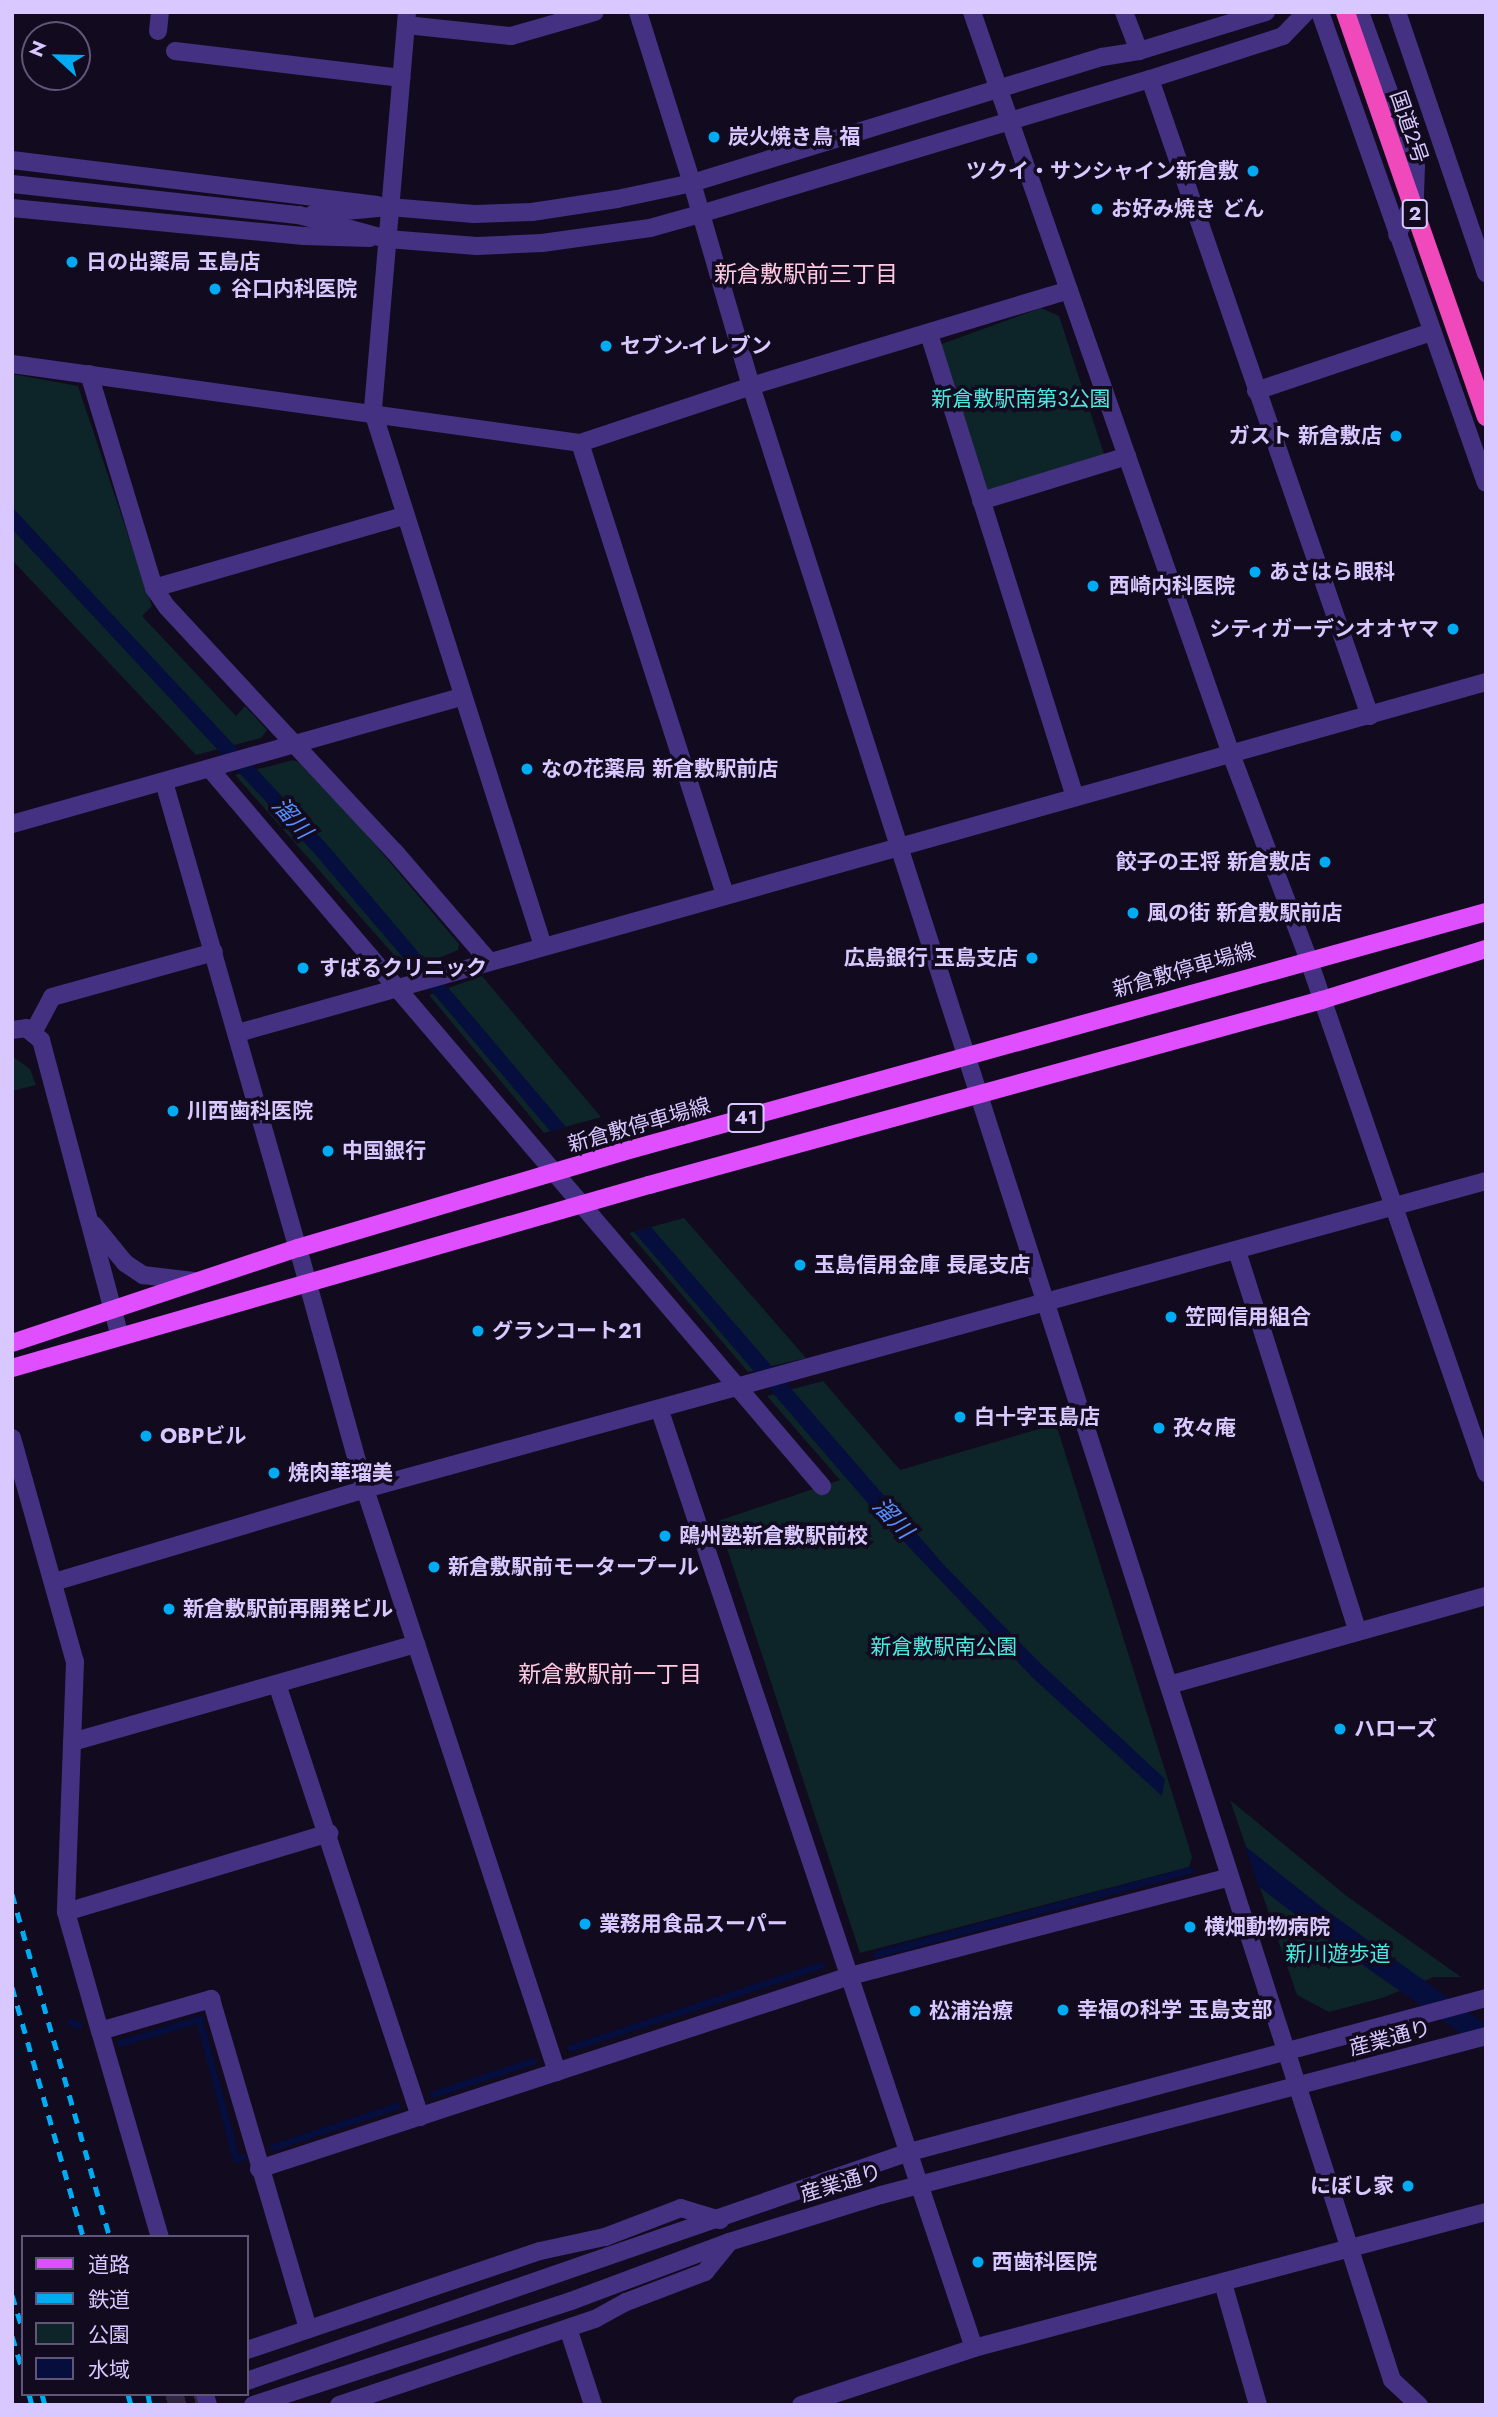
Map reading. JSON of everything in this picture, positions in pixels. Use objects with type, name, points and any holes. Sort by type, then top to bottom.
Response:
[{"type":"highway","name":"国道2号","points":[[1345,12],[1486,416]]},
{"type":"main road","name":"新倉敷停車場線","points":[[12,1343],[298,1248],[553,1173],[1308,958],[1486,912]]},
{"type":"main road","name":"41","points":[[12,1368],[1322,1000],[1486,949]]},
{"type":"street","points":[[158,30],[160,12]]},
{"type":"street","points":[[638,12],[692,183],[751,386],[897,845],[969,1055],[1046,1304],[1392,2381],[1419,2405]]},
{"type":"street","points":[[972,12],[1231,754],[1308,958],[1391,1208],[1486,1474]]},
{"type":"street","points":[[1125,12],[1139,51]]},
{"type":"street","points":[[12,160],[389,207],[474,214],[532,212],[692,183],[1102,57],[1139,51],[1266,12]]},
{"type":"street","points":[[12,208],[303,236],[477,246],[542,243],[650,228],[1150,79],[1283,36],[1306,12]]},
{"type":"street","points":[[1320,12],[1486,483]]},
{"type":"street","points":[[1360,12],[1416,166],[1415,199],[1398,235]]},
{"type":"street","points":[[1397,12],[1486,273]]},
{"type":"street","points":[[543,946],[461,697],[373,412],[407,19],[511,36],[583,14]]},
{"type":"street","points":[[175,51],[401,78]]},
{"type":"street","points":[[1150,79],[1370,716]]},
{"type":"street","points":[[12,184],[299,215],[387,239]]},
{"type":"street","points":[[299,215],[389,207]]},
{"type":"street","points":[[12,364],[373,412],[580,443],[751,386],[1069,290]]},
{"type":"street","points":[[1256,391],[1431,332]]},
{"type":"street","points":[[929,334],[1075,797]]},
{"type":"street","points":[[89,374],[154,588],[489,961]]},
{"type":"street","points":[[580,443],[725,894]]},
{"type":"street","points":[[981,501],[1128,456]]},
{"type":"street","points":[[154,588],[404,516]]},
{"type":"street","points":[[238,1033],[897,845],[1486,682]]},
{"type":"street","points":[[12,824],[461,697]]},
{"type":"street","points":[[218,766],[553,1173],[822,1486]]},
{"type":"street","points":[[164,782],[238,1033],[365,1489],[557,2072]]},
{"type":"street","points":[[34,1031],[52,997],[214,952]]},
{"type":"street","points":[[12,1030],[34,1031],[41,1040],[120,1337]]},
{"type":"street","points":[[54,1582],[365,1489],[660,1411],[1486,1181]]},
{"type":"street","points":[[85,1210],[104,1242],[134,1269],[161,1280],[196,1281]]},
{"type":"street","points":[[1237,1251],[1357,1629]]},
{"type":"street","points":[[660,1411],[850,1976],[906,2153],[919,2183],[974,2348]]},
{"type":"street","points":[[12,1438],[75,1662],[66,1912],[159,2235]]},
{"type":"street","points":[[1169,1685],[1357,1629],[1486,1596]]},
{"type":"street","points":[[72,1742],[278,1687],[416,1644]]},
{"type":"street","points":[[278,1687],[329,1833],[420,2117]]},
{"type":"street","points":[[66,1912],[329,1833]]},
{"type":"street","points":[[259,2169],[850,1976],[1229,1877]]},
{"type":"street","points":[[100,2031],[211,1999],[308,2328]]},
{"type":"street","name":"産業通り","points":[[248,2381],[720,2220],[906,2153],[1479,2000]]},
{"type":"street","name":"産業通り","points":[[253,2405],[571,2301],[729,2242],[919,2183],[1486,2036]]},
{"type":"street","points":[[248,2350],[540,2250],[605,2237],[681,2208],[720,2220]]},
{"type":"street","points":[[801,2405],[974,2348],[1486,2212]]},
{"type":"street","points":[[339,2405],[568,2328],[705,2273],[729,2242]]},
{"type":"street","points":[[1223,2283],[1258,2405]]},
{"type":"street","points":[[568,2328],[593,2405]]},
{"type":"green space","name":"新倉敷駅南第3公園","points":[[1041,308],[1059,316],[1104,454],[985,492],[939,345]]},
{"type":"green space","points":[[12,374],[78,386],[152,606],[142,616],[236,716],[245,706],[267,730],[261,738],[196,755],[12,560]]},
{"type":"green space","points":[[293,760],[303,764],[361,828],[459,944],[458,950],[408,971],[235,775]]},
{"type":"green space","points":[[482,976],[601,1117],[544,1133],[429,995]]},
{"type":"green space","points":[[12,1056],[30,1069],[36,1085],[12,1091]]},
{"type":"green space","points":[[684,1218],[806,1358],[748,1372],[629,1233]]},
{"type":"green space","name":"新倉敷駅南公園","points":[[823,1381],[900,1470],[1056,1424],[1192,1857],[1189,1867],[860,1953],[718,1521],[840,1480],[767,1396]]},
{"type":"green space","name":"新川遊歩道","points":[[1230,1800],[1348,1897],[1461,1977],[1434,1977],[1382,1998],[1329,2012],[1297,1995]]},
{"type":"water","name":"溜川","points":[[12,507],[330,848],[566,1127],[550,1131],[315,854],[12,529]]},
{"type":"water","name":"溜川","points":[[651,1227],[944,1565],[1040,1663],[1165,1779],[1162,1796],[1032,1677],[872,1508],[634,1232]]},
{"type":"water","points":[[1245,1846],[1319,1905],[1486,2025],[1486,2051],[1347,1954],[1258,1886]]},
{"type":"waterway","points":[[876,1954],[1190,1870]]},
{"type":"waterway","points":[[570,2048],[821,1965]]},
{"type":"waterway","points":[[120,2043],[199,2019],[236,2159],[243,2157]]},
{"type":"waterway","points":[[70,2022],[78,2025]]},
{"type":"waterway","points":[[433,2094],[533,2061]]},
{"type":"waterway","points":[[273,2147],[396,2106]]},
{"type":"tunnel","points":[[168,2405],[197,2396]]},
{"type":"railway","points":[[12,1894],[109,2235]]},
{"type":"railway","points":[[12,1987],[82,2235]]},
{"type":"railway","points":[[12,2295],[21,2324]]},
{"type":"railway","points":[[12,2336],[21,2366]]},
{"type":"railway","points":[[30,2396],[32,2405]]},
{"type":"railway","points":[[43,2396],[45,2405]]},
{"type":"railway","points":[[129,2396],[131,2405]]},
{"type":"railway","points":[[148,2396],[150,2405]]},
{"type":"place","name":"炭火焼き鳥 福","points":[[714,137]]},
{"type":"place","name":"ツクイ・サンシャイン新倉敷","points":[[1253,171]]},
{"type":"place","name":"お好み焼き どん","points":[[1097,209]]},
{"type":"place","name":"日の出薬局 玉島店","points":[[72,262]]},
{"type":"place","name":"谷口内科医院","points":[[215,289]]},
{"type":"place","name":"セブン-イレブン","points":[[606,346]]},
{"type":"place","name":"ガスト 新倉敷店","points":[[1396,436]]},
{"type":"place","name":"あさはら眼科","points":[[1255,572]]},
{"type":"place","name":"西崎内科医院","points":[[1093,586]]},
{"type":"place","name":"シティガーデンオオヤマ","points":[[1453,629]]},
{"type":"place","name":"なの花薬局 新倉敷駅前店","points":[[527,769]]},
{"type":"place","name":"餃子の王将 新倉敷店","points":[[1325,862]]},
{"type":"place","name":"風の街 新倉敷駅前店","points":[[1133,913]]},
{"type":"place","name":"広島銀行 玉島支店","points":[[1032,958]]},
{"type":"place","name":"すばるクリニック","points":[[303,968]]},
{"type":"place","name":"川西歯科医院","points":[[173,1111]]},
{"type":"place","name":"中国銀行","points":[[328,1151]]},
{"type":"place","name":"玉島信用金庫 長尾支店","points":[[800,1265]]},
{"type":"place","name":"笠岡信用組合","points":[[1171,1317]]},
{"type":"place","name":"グランコート21","points":[[478,1331]]},
{"type":"place","name":"白十字玉島店","points":[[960,1417]]},
{"type":"place","name":"孜々庵","points":[[1159,1428]]},
{"type":"place","name":"OBPビル","points":[[146,1436]]},
{"type":"place","name":"焼肉華瑠美","points":[[274,1473]]},
{"type":"place","name":"鴎州塾新倉敷駅前校","points":[[665,1536]]},
{"type":"place","name":"新倉敷駅前モータープール","points":[[434,1567]]},
{"type":"place","name":"新倉敷駅前再開発ビル","points":[[169,1609]]},
{"type":"place","name":"ハローズ","points":[[1340,1729]]},
{"type":"place","name":"業務用食品スーパー","points":[[585,1924]]},
{"type":"place","name":"横畑動物病院","points":[[1190,1927]]},
{"type":"place","name":"幸福の科学 玉島支部","points":[[1063,2010]]},
{"type":"place","name":"松浦治療","points":[[915,2011]]},
{"type":"place","name":"にぼし家","points":[[1408,2186]]},
{"type":"place","name":"西歯科医院","points":[[978,2262]]},
{"type":"district","name":"新倉敷駅前三丁目","points":[[806,274]]},
{"type":"district","name":"新倉敷駅前一丁目","points":[[610,1674]]}]
